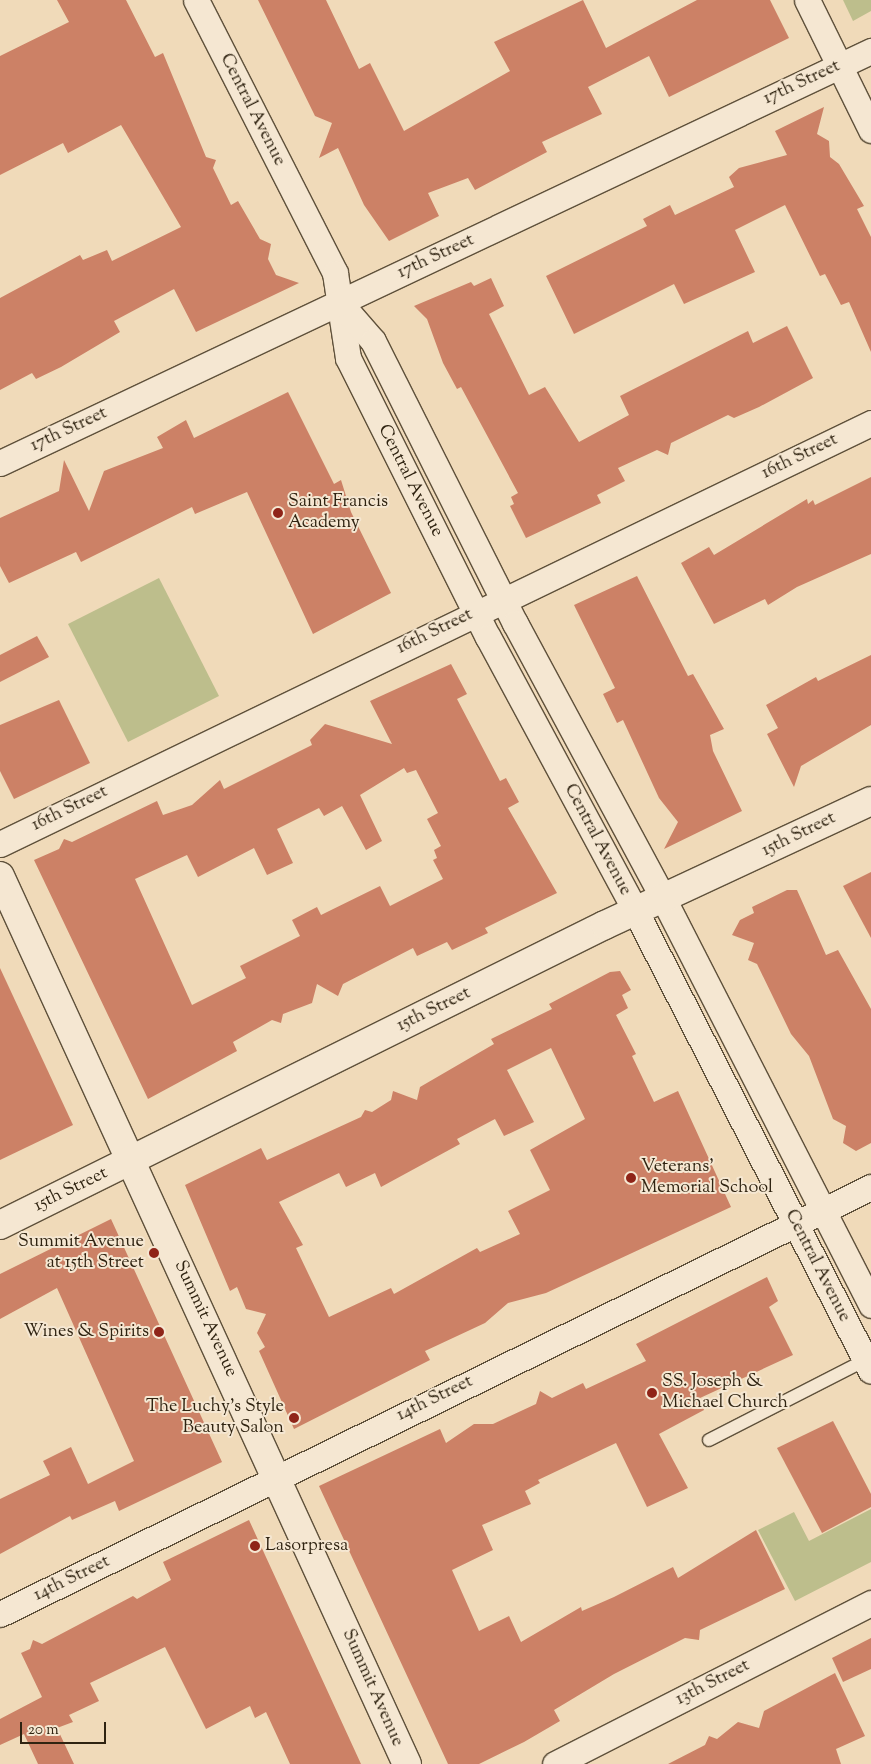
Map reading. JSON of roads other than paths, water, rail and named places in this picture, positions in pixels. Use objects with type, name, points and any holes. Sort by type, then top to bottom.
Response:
[{"type":"street","name":"Central Avenue","points":[[196,0],[335,273],[348,358],[475,612],[637,914],[868,1366]]},
{"type":"street","points":[[807,0],[871,130]]},
{"type":"street","name":"17th Street","points":[[0,463],[871,50]]},
{"type":"street","name":"Central Avenue","points":[[340,303],[373,341],[503,599],[664,900],[871,1305]]},
{"type":"street","name":"16th Street","points":[[0,844],[475,612],[871,422]]},
{"type":"street","name":"15th Street","points":[[0,1226],[605,925],[637,914],[871,801]]},
{"type":"street","name":"Summit Avenue","points":[[0,876],[132,1160],[406,1764]]},
{"type":"street","name":"14th Street","points":[[0,1614],[276,1477],[871,1187]]},
{"type":"street","name":"13th Street","points":[[555,1764],[871,1603]]},
{"type":"lane","points":[[709,1440],[868,1366]]},
{"type":"place","name":"Saint Francis Academy","points":[[278,513]]},
{"type":"place","name":"Veterans' Memorial School","points":[[631,1178]]},
{"type":"place","name":"Summit Avenue at 15th Street","points":[[154,1253]]},
{"type":"place","name":"Wines & Spirits","points":[[159,1332]]},
{"type":"place","name":"SS. Joseph & Michael Church","points":[[652,1393]]},
{"type":"place","name":"The Luchy's Style Beauty Salon","points":[[294,1418]]},
{"type":"place","name":"Lasorpresa","points":[[255,1546]]}]
